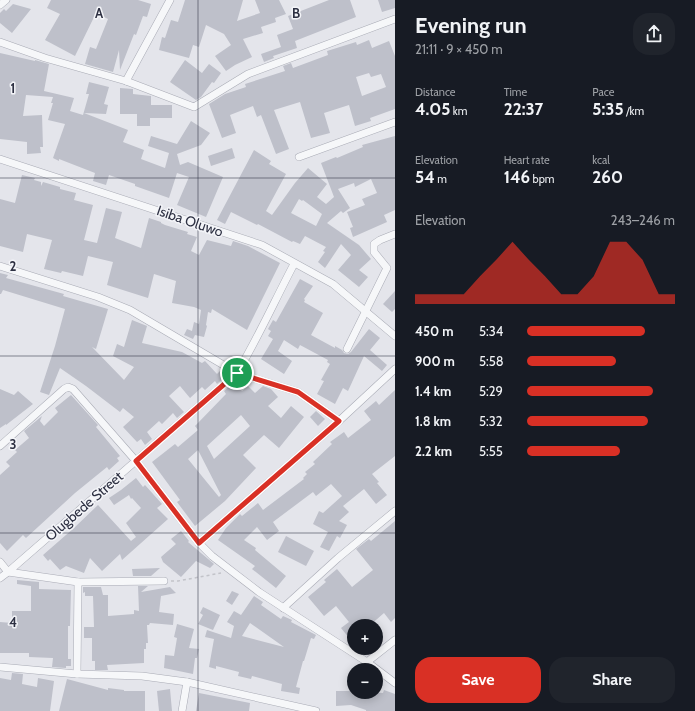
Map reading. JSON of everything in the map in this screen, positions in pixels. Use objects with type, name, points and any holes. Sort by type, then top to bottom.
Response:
[{"type":"street","points":[[0,5],[6,0]]},
{"type":"street","points":[[126,81],[169,1],[161,0]]},
{"type":"street","points":[[0,42],[45,58],[126,81],[194,107],[248,74],[395,19]]},
{"type":"street","points":[[298,157],[395,122]]},
{"type":"street","name":"Isiba Oluwo","points":[[0,159],[262,245],[294,264],[333,284],[395,336]]},
{"type":"street","points":[[347,349],[387,268],[374,252],[374,244],[395,234]]},
{"type":"street","name":"Olugbede Street","points":[[0,578],[237,373],[250,352],[268,312],[294,264]]},
{"type":"street","points":[[0,266],[98,297],[130,310],[237,373],[298,392],[339,421]]},
{"type":"street","points":[[199,543],[339,421],[395,369]]},
{"type":"street","points":[[0,446],[64,389],[73,389],[136,461],[199,543],[230,571],[283,608],[367,662],[395,683]]},
{"type":"street","points":[[283,608],[338,558],[395,511]]},
{"type":"street","points":[[0,562],[8,572],[78,582],[164,581]]},
{"type":"street","points":[[77,674],[78,582]]},
{"type":"street","points":[[367,662],[395,640]]},
{"type":"street","points":[[0,667],[77,674],[142,676],[187,682],[316,711]]},
{"type":"street","points":[[182,711],[187,682]]},
{"type":"path","points":[[164,581],[178,581],[230,571]]},
{"type":"building","points":[[51,0],[138,0],[151,4],[147,17],[143,16],[136,35],[134,34],[120,70],[119,50],[113,72],[85,64],[90,47],[96,49],[108,19],[96,13],[75,56],[45,40],[60,14],[47,8]]},
{"type":"building","points":[[185,0],[243,0],[237,21],[260,13],[255,0],[279,0],[286,14],[275,18],[276,22],[261,27],[263,33],[243,39],[252,57],[226,71],[215,56],[231,45],[224,34],[206,25],[199,47],[193,45],[189,58],[159,50],[162,37],[165,38],[171,20],[178,22]]},
{"type":"building","points":[[329,0],[350,0],[356,17],[295,41],[297,48],[273,56],[274,58],[264,62],[261,54],[281,47],[277,35],[293,29],[288,16]]},
{"type":"building","points":[[378,0],[395,0],[395,8],[382,12]]},
{"type":"building","points":[[13,4],[31,9],[12,33],[0,23],[0,13],[4,9],[6,11]]},
{"type":"building","points":[[369,40],[372,48],[389,41],[395,56],[395,109],[370,118],[371,121],[355,126],[349,105],[324,113],[330,133],[311,138],[300,102],[274,110],[289,149],[276,154],[261,115],[257,117],[253,106],[230,115],[236,133],[222,138],[209,104],[225,94],[246,87],[245,84],[285,71],[283,66],[291,63],[293,68],[328,55],[327,51],[356,42],[357,45]],"holes":[[[369,73],[371,77],[381,74],[386,87],[362,96],[356,77]]]},
{"type":"building","points":[[0,53],[49,64],[44,91],[74,98],[70,111],[83,115],[89,94],[86,94],[89,82],[109,87],[104,104],[108,105],[106,114],[84,113],[128,130],[123,142],[144,150],[141,159],[165,168],[169,153],[148,146],[151,136],[177,144],[191,121],[210,133],[201,145],[177,154],[180,165],[188,162],[223,177],[206,217],[177,205],[189,177],[177,173],[169,198],[109,175],[106,185],[93,181],[95,173],[53,158],[65,124],[48,120],[53,103],[51,103],[53,97],[26,95],[23,116],[42,115],[43,147],[40,147],[41,153],[27,154],[27,142],[0,139]]},
{"type":"building","points":[[185,60],[202,73],[209,64],[221,73],[214,83],[212,82],[201,97],[196,100],[170,82]]},
{"type":"building","points":[[120,88],[133,89],[133,94],[151,96],[151,105],[172,105],[172,118],[150,118],[150,126],[137,126],[137,114],[120,114]]},
{"type":"building","points":[[395,136],[395,210],[384,215],[387,222],[353,237],[350,228],[353,227],[347,212],[365,205],[362,199],[377,193],[371,179],[355,187],[354,183],[338,189],[350,208],[343,213],[341,211],[327,223],[359,245],[371,259],[359,270],[368,277],[359,287],[338,270],[351,255],[341,244],[325,268],[318,262],[325,252],[323,251],[326,247],[305,236],[300,244],[293,241],[292,242],[231,212],[225,224],[217,220],[254,150],[271,161],[269,164],[286,174],[266,211],[272,215],[308,168],[327,184],[317,197],[326,204],[334,197],[321,163],[363,147],[362,145]],"holes":[[[299,199],[302,201],[303,200],[322,214],[316,226],[291,213]]]},
{"type":"building","points":[[232,148],[235,158],[211,166],[208,156]]},
{"type":"building","points":[[22,175],[35,178],[34,180],[41,182],[41,186],[43,182],[60,187],[60,189],[76,193],[74,200],[93,205],[84,240],[97,243],[106,208],[122,212],[115,238],[141,248],[149,218],[188,232],[187,234],[197,237],[191,251],[199,255],[207,240],[231,246],[233,241],[248,246],[280,263],[247,330],[212,309],[211,313],[208,312],[207,326],[204,337],[195,335],[193,339],[184,335],[187,329],[192,331],[194,322],[199,324],[201,310],[194,307],[172,303],[176,281],[154,274],[148,298],[107,285],[113,262],[88,256],[83,276],[62,271],[61,273],[44,269],[52,240],[27,234],[23,252],[0,246],[0,199],[15,203]]},
{"type":"building","points":[[0,273],[8,275],[6,278],[64,294],[63,296],[108,309],[96,349],[92,347],[124,380],[134,367],[113,356],[117,344],[124,347],[132,320],[147,326],[142,343],[182,352],[202,363],[205,361],[217,374],[221,370],[228,374],[217,384],[215,381],[205,390],[202,387],[190,398],[180,386],[169,396],[184,412],[177,418],[173,413],[162,424],[159,421],[147,432],[152,439],[145,445],[141,439],[137,442],[123,427],[134,417],[123,408],[120,412],[60,368],[49,395],[40,392],[65,309],[3,290],[0,294]]},
{"type":"building","points":[[300,279],[313,286],[304,299],[304,302],[323,313],[311,335],[348,354],[369,329],[380,338],[370,350],[387,365],[382,371],[364,356],[348,391],[343,388],[335,404],[317,394],[324,381],[321,380],[330,364],[327,362],[328,360],[300,345],[298,349],[284,340],[278,351],[292,361],[284,374],[261,359],[273,339],[268,336],[271,331],[268,329],[273,320],[276,322]]},
{"type":"building","points":[[395,291],[395,309],[392,312],[383,304]]},
{"type":"building","points":[[234,382],[242,391],[248,386],[255,393],[263,386],[271,389],[278,397],[268,406],[281,418],[291,406],[304,417],[279,448],[264,435],[243,455],[256,468],[225,501],[195,526],[177,502],[180,500],[152,462],[175,444],[178,447],[198,430],[195,426],[226,394],[224,391]],"holes":[[[241,415],[250,426],[214,459],[207,446]],[[198,450],[221,495],[219,497],[188,459]]]},
{"type":"building","points":[[0,389],[14,395],[18,391],[33,404],[0,428]]},
{"type":"building","points":[[395,390],[395,456],[372,474],[387,495],[376,504],[364,489],[343,506],[349,512],[339,521],[347,525],[340,538],[337,536],[329,551],[320,547],[328,532],[313,524],[319,511],[323,513],[342,496],[331,484],[316,496],[313,492],[273,522],[279,531],[267,540],[257,527],[244,540],[256,548],[255,550],[286,576],[276,588],[252,569],[255,566],[218,540],[226,528],[240,514],[242,516],[258,503],[263,510],[304,479],[303,478],[307,474],[305,472],[315,464],[313,462],[332,444],[330,442],[344,432],[348,438],[371,420],[364,411],[376,401],[379,405]]},
{"type":"building","points":[[71,395],[98,425],[96,427],[120,456],[117,458],[119,461],[109,470],[107,467],[75,493],[26,538],[23,535],[7,551],[0,543],[0,475],[10,466],[6,462],[17,452],[15,450],[29,438],[24,431],[42,416],[40,421],[44,426],[58,412],[55,408]]},
{"type":"building","points":[[316,411],[325,419],[318,426],[310,417]]},
{"type":"building","points":[[136,478],[143,487],[145,485],[162,504],[157,508],[168,519],[122,560],[120,554],[102,571],[90,558],[84,573],[66,566],[60,570],[50,559],[48,561],[43,555],[98,505],[131,541],[136,537],[126,523],[141,508],[132,498],[131,499],[129,495],[114,505],[109,498]]},
{"type":"building","points":[[395,521],[395,618],[391,622],[384,613],[377,619],[347,620],[336,606],[324,616],[308,597],[326,582],[324,580],[337,569],[352,587],[373,570],[356,549],[369,539],[371,541]]},
{"type":"building","points":[[181,531],[189,541],[188,542],[214,564],[210,568],[196,561],[181,577],[163,562],[161,557],[176,544],[171,539]]},
{"type":"building","points":[[286,536],[314,551],[306,566],[278,552]]},
{"type":"building","points":[[160,568],[151,576],[133,576],[132,569]]},
{"type":"building","points":[[17,580],[39,582],[39,589],[71,590],[70,626],[68,626],[68,659],[71,659],[71,666],[66,666],[66,668],[52,667],[53,658],[29,657],[29,653],[0,653],[0,622],[12,623],[12,611],[31,611],[31,586],[17,584]]},
{"type":"building","points":[[138,586],[148,586],[141,592],[170,587],[176,593],[161,596],[159,612],[174,614],[173,625],[150,623],[147,625],[148,643],[146,643],[146,649],[144,649],[144,663],[107,665],[108,670],[95,670],[95,661],[92,661],[92,638],[84,638],[84,627],[94,627],[93,596],[85,596],[85,592],[83,593],[83,587],[101,587],[103,595],[108,595],[108,616],[134,614],[134,610],[139,611]]},
{"type":"building","points":[[232,591],[239,594],[232,605],[226,601]]},
{"type":"building","points":[[254,596],[263,602],[261,605],[281,619],[283,616],[292,620],[291,622],[316,635],[314,639],[311,638],[303,661],[296,687],[300,688],[299,694],[281,691],[282,684],[252,676],[251,679],[238,676],[239,672],[216,666],[216,669],[209,667],[214,639],[205,637],[207,630],[231,638],[234,626],[227,622],[234,611],[241,615]],"holes":[[[250,623],[284,647],[242,636]]]},
{"type":"building","points":[[203,607],[220,615],[213,630],[198,624],[203,615],[200,613]]},
{"type":"building","points":[[177,624],[194,629],[189,648],[199,649],[197,658],[195,658],[193,674],[164,668],[165,655],[174,656],[177,638],[174,637]]},
{"type":"building","points":[[347,624],[347,635],[341,628]]},
{"type":"building","points":[[12,673],[23,674],[22,684],[37,687],[38,678],[54,681],[50,711],[0,711],[0,678],[11,680]]},
{"type":"building","points":[[67,679],[108,690],[108,688],[124,691],[145,691],[145,711],[59,711]]},
{"type":"building","points":[[170,689],[172,711],[159,711],[157,691]]},
{"type":"building","points":[[384,690],[395,694],[395,711],[366,711],[351,705],[336,706],[336,691],[347,691],[347,699],[383,699]]},
{"type":"building","points":[[199,693],[250,703],[249,711],[196,711]]},
{"type":"route","points":[[237,373],[298,392],[339,421],[199,543],[136,461],[228,383],[237,373]]}]
